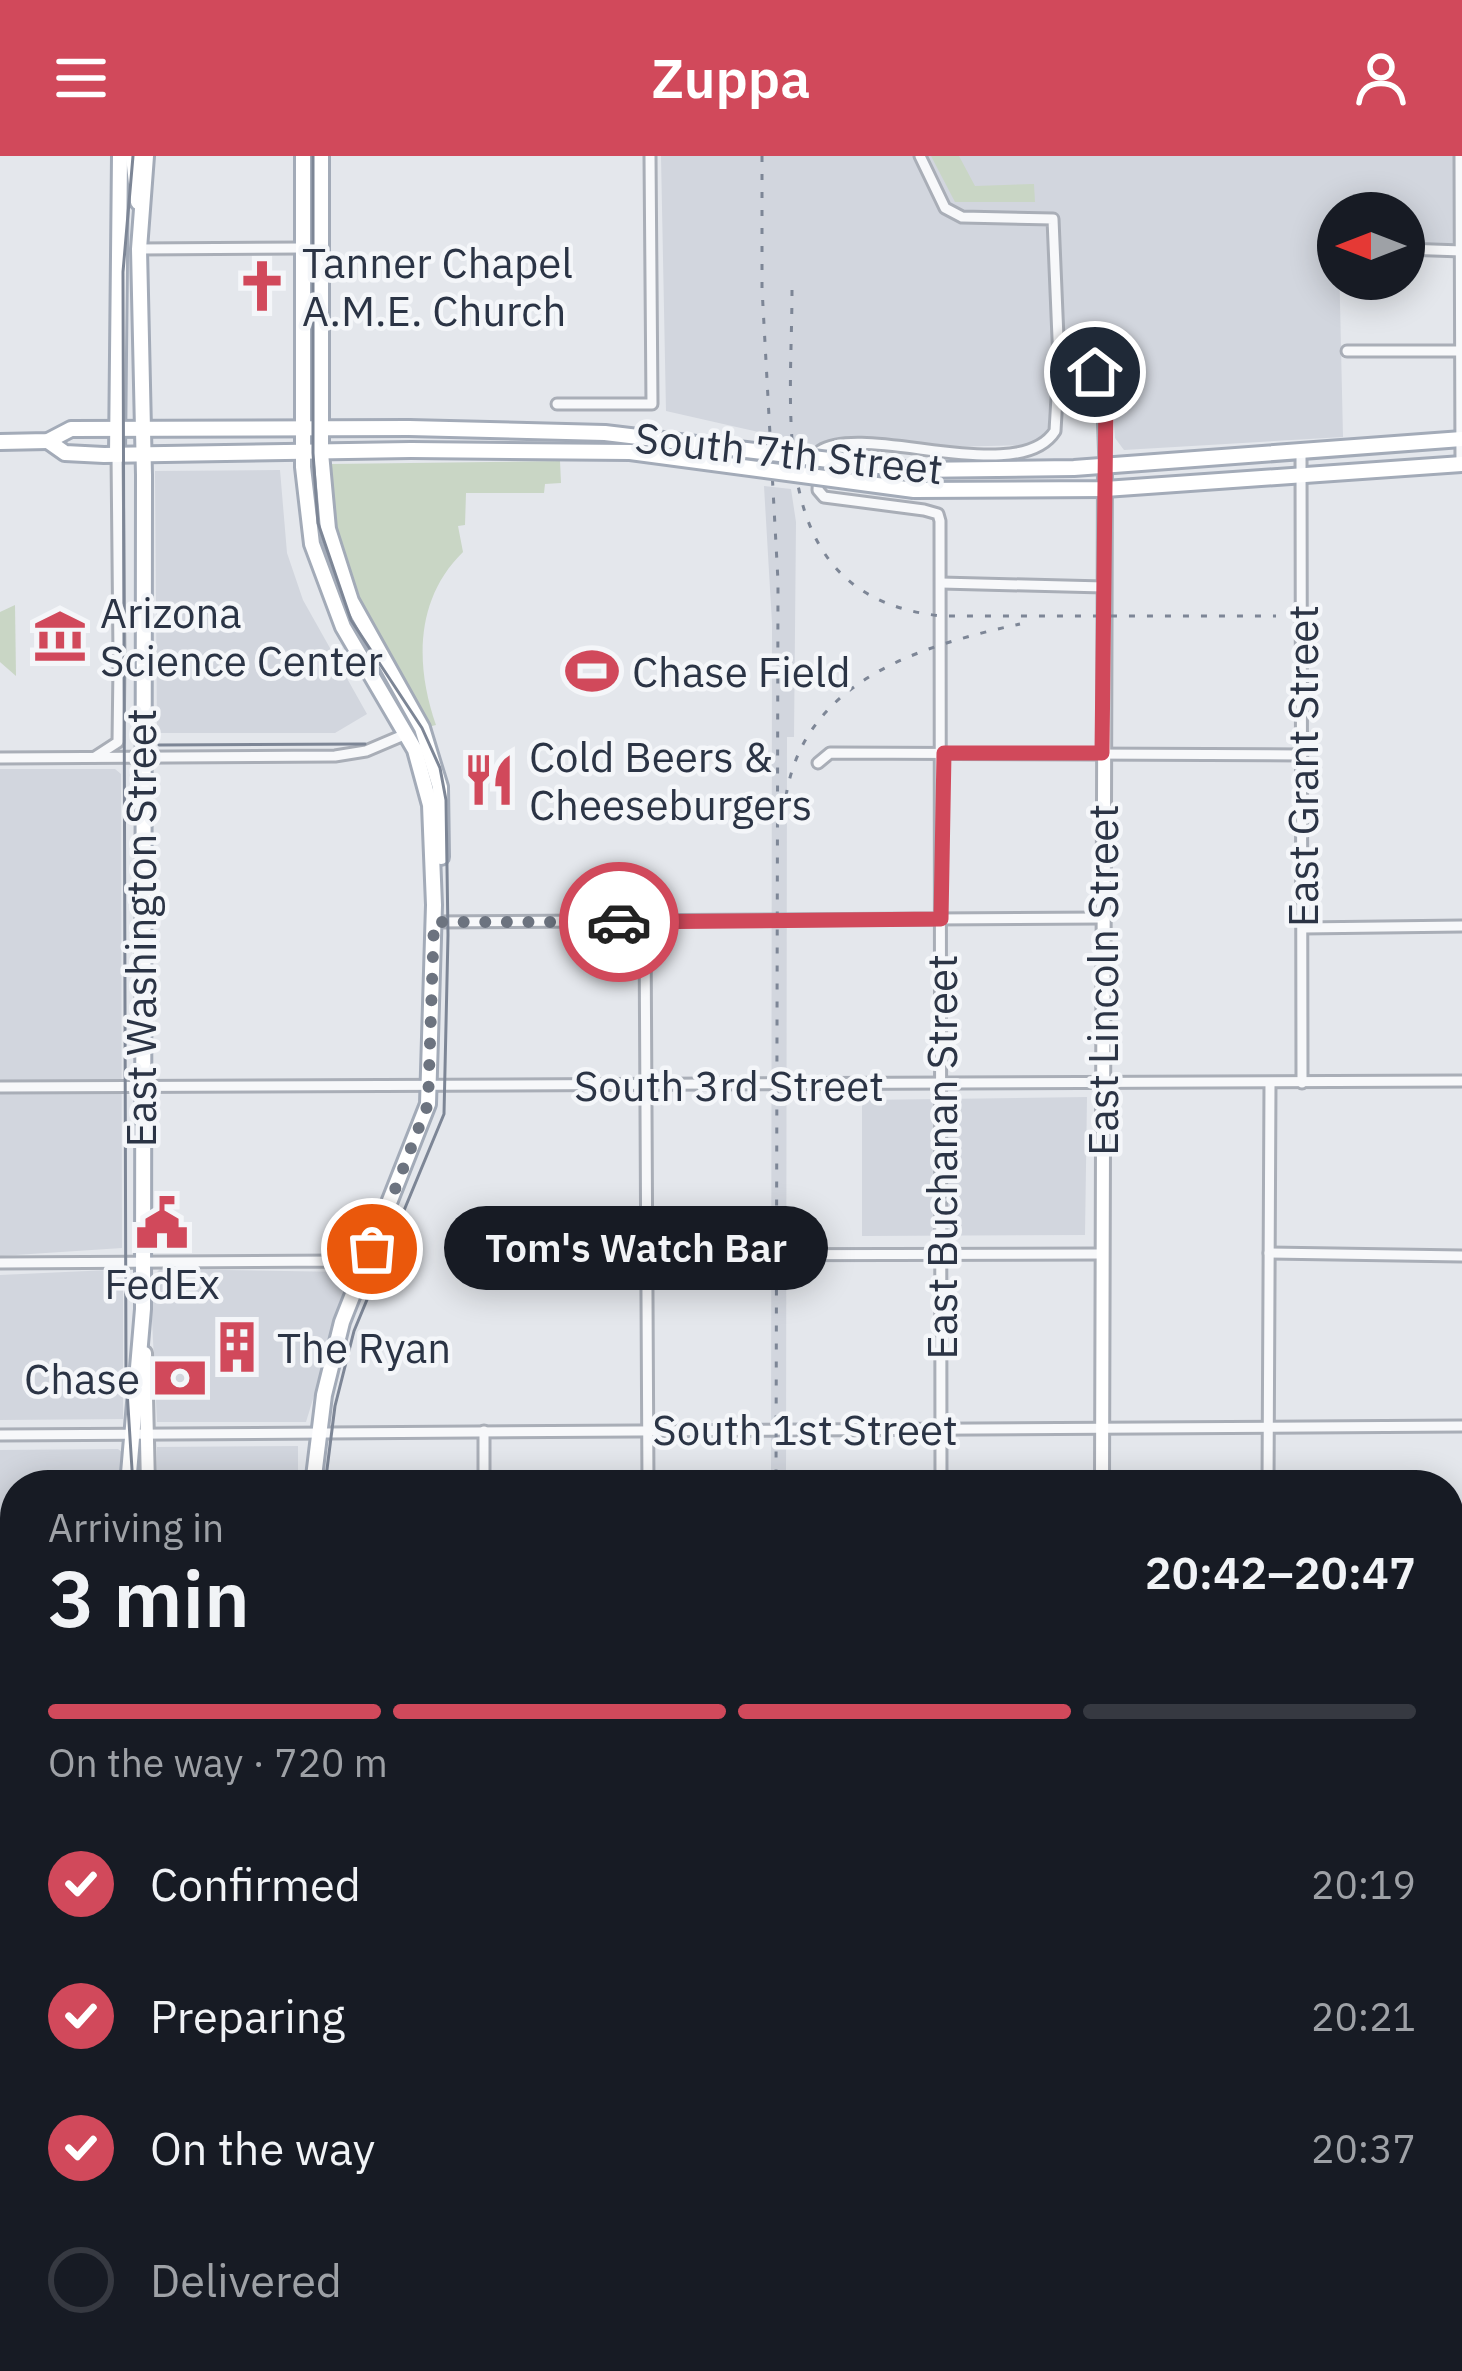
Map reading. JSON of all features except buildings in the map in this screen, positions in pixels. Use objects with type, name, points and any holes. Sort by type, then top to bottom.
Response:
[{"type":"main road","name":"East Washington Street","points":[[117,455],[120,156]]},
{"type":"main road","points":[[134,156],[139,249]]},
{"type":"main road","name":"East Washington Street","points":[[132,1470],[140,1435],[143,1309],[139,249],[146,156]]},
{"type":"main road","points":[[303,156],[305,504],[324,585],[364,667],[415,730]]},
{"type":"main road","points":[[315,1470],[330,1366],[363,1268],[422,1124],[431,1087],[434,914],[442,818],[415,730],[340,575],[328,529],[321,453],[321,156]]},
{"type":"main road","name":"South 7th Street","points":[[1462,439],[1105,465],[912,470],[605,433],[321,426],[116,428],[67,429],[48,441],[64,453],[117,455],[630,452],[914,490],[1105,489],[1462,464]]},
{"type":"main road","points":[[0,442],[48,441]]},
{"type":"main road","name":"East Lincoln Street","points":[[1102,1470],[1105,465]]},
{"type":"main road","points":[[140,1435],[146,1470]]},
{"type":"street","points":[[557,404],[652,404],[650,156]]},
{"type":"street","points":[[920,156],[945,208],[962,217],[1053,219],[1059,362]]},
{"type":"street","points":[[1460,156],[1462,464]]},
{"type":"street","points":[[139,249],[303,248]]},
{"type":"street","points":[[1425,250],[1461,251]]},
{"type":"street","points":[[1347,351],[1461,351]]},
{"type":"street","name":"East Lincoln Street","points":[[1059,362],[1084,365],[1102,382],[1105,465]]},
{"type":"street","name":"East Buchanan Street","points":[[941,1470],[944,753],[938,514],[824,497],[818,490],[820,451],[842,444],[962,453],[1035,449],[1055,431],[1059,362]]},
{"type":"street","name":"East Grant Street","points":[[1301,450],[1302,1083]]},
{"type":"street","name":"East Washington Street","points":[[95,758],[118,742],[117,455]]},
{"type":"street","points":[[941,583],[1105,587]]},
{"type":"street","points":[[0,758],[335,756],[366,752],[415,730]]},
{"type":"street","points":[[818,764],[830,753],[1302,755]]},
{"type":"street","points":[[434,914],[645,922],[1103,918]]},
{"type":"street","points":[[645,922],[648,1470]]},
{"type":"street","points":[[1303,928],[1462,926]]},
{"type":"street","name":"South 3rd Street","points":[[0,1087],[1462,1081]]},
{"type":"street","points":[[1268,1470],[1270,1083]]},
{"type":"street","points":[[1269,1253],[1462,1256]]},
{"type":"street","points":[[646,1255],[1101,1254]]},
{"type":"street","points":[[0,1263],[339,1261],[363,1268]]},
{"type":"street","name":"South 1st Street","points":[[0,1436],[1462,1426]]},
{"type":"street","points":[[484,1431],[484,1470]]},
{"type":"shaded area","points":[[661,156],[1453,156],[1454,244],[1425,243],[1425,192],[1317,192],[1317,300],[1340,300],[1343,437],[1124,450],[1115,438],[1110,373],[1089,355],[1051,350],[1048,428],[1034,445],[948,447],[840,437],[815,445],[666,411]]},
{"type":"shaded area","points":[[280,470],[287,553],[303,600],[367,714],[335,733],[157,733],[155,471]]},
{"type":"shaded area","points":[[764,486],[791,489],[796,522],[794,737],[787,737],[786,1470],[771,1470],[772,623]]},
{"type":"shaded area","points":[[0,769],[115,769],[121,774],[122,1248],[0,1256]]},
{"type":"shaded area","points":[[1087,1097],[1085,1235],[862,1236],[862,1100]]},
{"type":"shaded area","name":"The Ryan","points":[[160,1269],[347,1272],[349,1281],[306,1422],[157,1422],[150,1279]]},
{"type":"shaded area","points":[[109,1270],[123,1274],[123,1419],[0,1420],[0,1275]]},
{"type":"shaded area","points":[[298,1446],[298,1470],[157,1470],[157,1447]]},
{"type":"shaded area","points":[[118,1449],[127,1456],[126,1470],[0,1470],[0,1450]]},
{"type":"green space","points":[[931,156],[959,156],[975,186],[1034,184],[1035,202],[955,202]]},
{"type":"green space","points":[[560,461],[561,483],[545,484],[544,493],[466,493],[465,525],[458,526],[463,552],[436,590],[424,634],[425,679],[436,725],[428,727],[374,636],[341,566],[327,497],[331,464]]},
{"type":"green space","points":[[15,605],[16,676],[0,662],[0,612]]},
{"type":"tram line","points":[[132,1470],[126,1375],[123,272],[133,156]]},
{"type":"tram line","points":[[313,156],[313,453],[318,523],[351,620],[422,728],[440,768],[446,800],[448,935],[444,1114],[354,1331],[335,1406],[327,1470]]},
{"type":"tram line","points":[[159,745],[365,744]]},
{"type":"railway","points":[[762,156],[762,288],[778,581],[776,1470]]},
{"type":"railway","points":[[792,290],[790,394],[800,495],[816,539],[843,576],[884,602],[942,616],[1276,616]]},
{"type":"railway","points":[[786,796],[797,756],[817,723],[842,696],[907,658],[1020,624]]},
{"type":"way so far","points":[[372,1249],[428,1104],[433,1073],[434,922],[619,922]]},
{"type":"place","name":"Tanner Chapel A.M.E. Church","points":[[262,286]]},
{"type":"place","name":"Arizona Science Center","points":[[60,636]]},
{"type":"place","name":"Chase Field","points":[[592,671]]},
{"type":"place","name":"Cold Beers & Cheeseburgers","points":[[489,780]]},
{"type":"place","name":"FedEx","points":[[162,1223]]},
{"type":"place","name":"Tom's Watch Bar","points":[[372,1249]]},
{"type":"place","name":"The Ryan","points":[[237,1347]]},
{"type":"place","name":"Chase","points":[[180,1378]]},
{"type":"route","points":[[619,922],[941,919],[944,753],[1102,753],[1106,396],[1095,372]]}]
